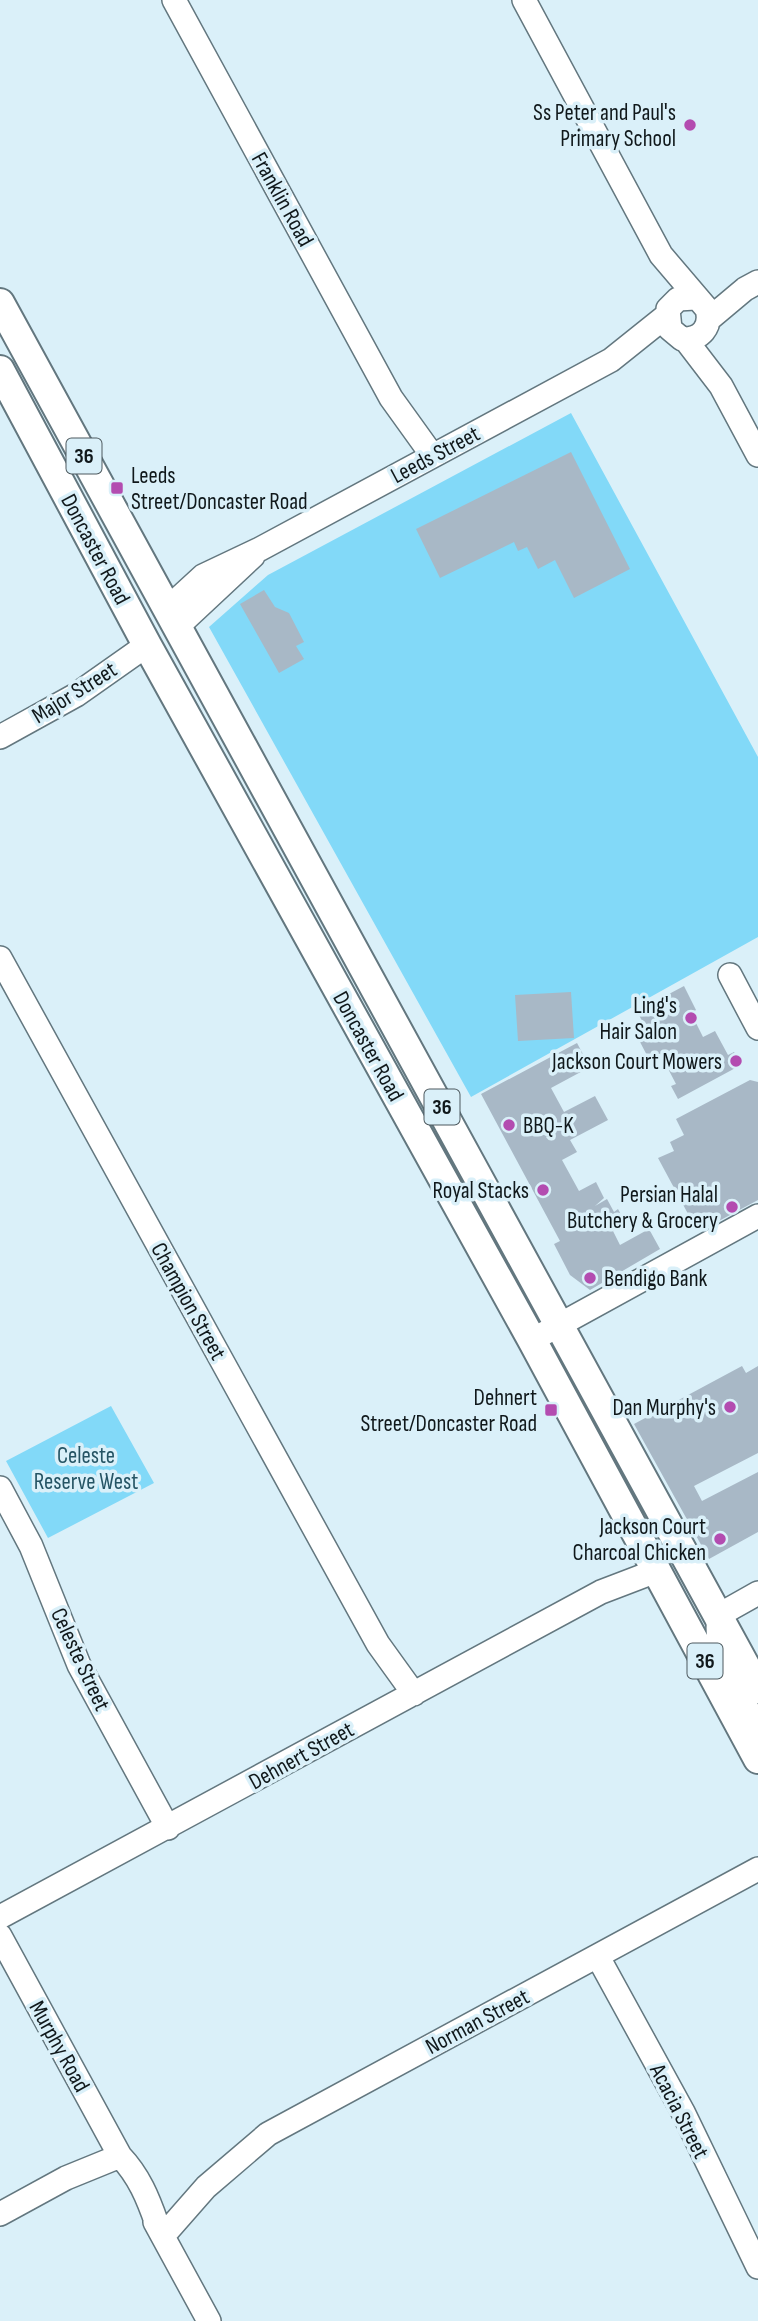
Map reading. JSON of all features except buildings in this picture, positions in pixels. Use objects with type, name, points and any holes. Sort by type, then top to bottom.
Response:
[{"type":"main road","name":"Doncaster Road","points":[[0,303],[758,1689]]},
{"type":"main road","name":"Doncaster Road","points":[[0,370],[147,645],[532,1340],[758,1759]]},
{"type":"main road","points":[[147,645],[172,618]]},
{"type":"street","name":"Franklin Road","points":[[174,0],[425,459]]},
{"type":"street","points":[[524,0],[661,255],[721,386],[758,455]]},
{"type":"street","name":"Leeds Street","points":[[172,618],[260,549],[751,285]]},
{"type":"street","name":"Major Street","points":[[0,737],[76,695],[147,645]]},
{"type":"street","name":"Champion Street","points":[[0,958],[378,1644],[387,1673],[407,1697]]},
{"type":"street","points":[[730,975],[758,1028]]},
{"type":"street","points":[[532,1340],[758,1216]]},
{"type":"street","name":"Celeste Street","points":[[0,1488],[31,1546],[79,1665],[168,1828]]},
{"type":"street","name":"Dehnert Street","points":[[0,1917],[601,1592],[638,1564],[654,1567]]},
{"type":"street","points":[[654,1567],[704,1588]]},
{"type":"street","points":[[758,1593],[719,1615],[716,1637],[721,1658],[758,1728]]},
{"type":"street","name":"Norman Street","points":[[160,2230],[268,2134],[758,1870]]},
{"type":"street","name":"Murphy Road","points":[[0,1937],[117,2151],[133,2169],[148,2197],[160,2230],[209,2321]]},
{"type":"street","name":"Acacia Street","points":[[598,1956],[682,2112],[758,2267]]},
{"type":"street","points":[[0,2214],[117,2151]]},
{"type":"green space","points":[[571,413],[758,757],[758,937],[471,1097],[209,627],[268,575]]},
{"type":"green space","name":"Celeste Reserve West","points":[[111,1406],[154,1483],[48,1538],[6,1461]]},
{"type":"place","name":"Ss Peter and Paul's Primary School","points":[[690,125]]},
{"type":"place","name":"Leeds Street/Doncaster Road","points":[[117,488]]},
{"type":"place","name":"Ling's Hair Salon","points":[[691,1018]]},
{"type":"place","name":"Jackson Court Mowers","points":[[736,1061]]},
{"type":"place","name":"BBQ-K","points":[[509,1125]]},
{"type":"place","name":"Royal Stacks","points":[[543,1190]]},
{"type":"place","name":"Persian Halal Butchery & Grocery","points":[[732,1207]]},
{"type":"place","name":"Bendigo Bank","points":[[590,1278]]},
{"type":"place","name":"Dan Murphy's","points":[[730,1407]]},
{"type":"place","name":"Dehnert Street/Doncaster Road","points":[[551,1410]]},
{"type":"place","name":"Jackson Court Charcoal Chicken","points":[[720,1539]]}]
